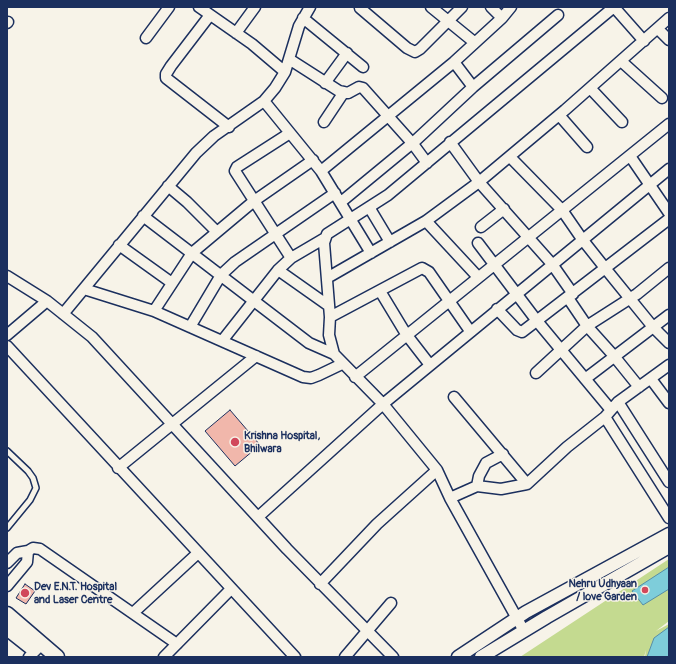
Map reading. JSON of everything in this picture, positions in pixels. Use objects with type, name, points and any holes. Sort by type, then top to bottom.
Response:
[{"type":"main road","points":[[7,614],[38,652]]},
{"type":"main road","points":[[7,628],[38,652],[57,657]]},
{"type":"street","points":[[146,38],[169,7]]},
{"type":"street","points":[[236,33],[255,7]]},
{"type":"street","points":[[63,314],[196,152],[264,101],[275,88],[285,72],[295,37],[309,7]]},
{"type":"street","points":[[431,7],[474,42]]},
{"type":"street","points":[[360,8],[407,48],[415,52],[420,49],[462,7]]},
{"type":"street","points":[[491,7],[502,18]]},
{"type":"street","points":[[321,171],[389,117],[454,62],[474,42],[502,18],[511,7]]},
{"type":"street","points":[[222,341],[253,300],[278,270],[291,258],[325,238],[329,232],[388,195],[614,7],[644,42]]},
{"type":"street","points":[[229,127],[166,78],[166,74],[206,10],[285,72]]},
{"type":"street","points":[[341,202],[412,144],[473,87],[558,15]]},
{"type":"street","points":[[303,18],[364,67]]},
{"type":"street","points":[[327,278],[426,221],[479,182],[644,42],[669,18]]},
{"type":"street","points":[[658,29],[669,40]]},
{"type":"street","points":[[325,84],[347,53]]},
{"type":"street","points":[[289,59],[325,84],[344,92],[348,93],[358,87],[363,88],[427,163]]},
{"type":"street","points":[[621,61],[662,98]]},
{"type":"street","points":[[454,62],[473,87]]},
{"type":"street","points":[[590,88],[622,122]]},
{"type":"street","points":[[324,122],[344,92]]},
{"type":"street","points":[[264,101],[321,171],[336,193],[371,253]]},
{"type":"street","points":[[559,115],[587,147]]},
{"type":"street","points":[[355,377],[406,334],[669,124]]},
{"type":"street","points":[[290,132],[236,169],[236,176],[291,258]]},
{"type":"street","points":[[450,142],[479,182],[552,264],[587,326],[639,387]]},
{"type":"street","points":[[630,156],[648,185],[669,213]]},
{"type":"street","points":[[510,157],[562,210],[582,239],[629,299],[669,343]]},
{"type":"street","points":[[154,311],[192,253],[254,201],[313,160]]},
{"type":"street","points":[[258,517],[383,404],[516,293],[669,169]]},
{"type":"street","points":[[168,186],[218,232]]},
{"type":"street","points":[[190,327],[221,275],[244,254],[336,193]]},
{"type":"street","points":[[369,207],[390,242]]},
{"type":"street","points":[[480,228],[504,209]]},
{"type":"street","points":[[143,216],[309,343],[334,354]]},
{"type":"street","points":[[497,309],[520,332],[570,296],[669,219]]},
{"type":"street","points":[[426,221],[478,277]]},
{"type":"street","points":[[325,238],[330,317],[328,336],[334,354],[342,364],[383,404],[437,470],[450,498],[518,617],[524,631]]},
{"type":"street","points":[[478,243],[537,321],[669,482]]},
{"type":"street","points":[[119,245],[172,283]]},
{"type":"street","points":[[330,317],[422,268],[429,272],[470,331]]},
{"type":"street","points":[[536,373],[587,326],[629,299],[669,268]]},
{"type":"street","points":[[278,270],[329,306]]},
{"type":"street","points":[[7,276],[47,301],[92,337],[320,584],[394,657]]},
{"type":"street","points":[[84,289],[154,311],[303,377],[311,378],[342,364]]},
{"type":"street","points":[[380,291],[406,334],[430,365]]},
{"type":"street","points":[[7,335],[47,301]]},
{"type":"street","points":[[585,379],[669,315]]},
{"type":"street","points":[[7,346],[118,468],[295,657]]},
{"type":"street","points":[[118,468],[256,356]]},
{"type":"street","points":[[450,498],[477,486],[501,489],[527,484],[566,447],[639,387],[669,365]]},
{"type":"street","points":[[651,378],[669,403]]},
{"type":"street","points":[[454,397],[527,484]]},
{"type":"street","points":[[611,410],[669,518]]},
{"type":"street","points":[[477,486],[479,476],[486,463],[503,454]]},
{"type":"street","points":[[320,584],[378,524],[437,470]]},
{"type":"street","points":[[458,657],[518,617],[669,534]]},
{"type":"street","points":[[481,657],[669,547]]},
{"type":"street","points":[[7,563],[17,553],[28,551],[33,548],[40,549],[177,644]]},
{"type":"street","points":[[7,586],[27,562],[28,551]]},
{"type":"street","points":[[132,613],[198,553]]},
{"type":"street","points":[[164,657],[231,589]]},
{"type":"street","points":[[345,657],[366,631],[392,603]]},
{"type":"lane","points":[[7,450],[34,478],[36,488],[30,500],[7,528]]},
{"type":"green space","name":"Nehru Udhyaan / love Garden","points":[[669,559],[669,621],[656,631],[669,624],[669,657],[645,657],[646,650],[644,657],[520,657]]},
{"type":"water","points":[[669,567],[669,589],[643,605],[632,591]]},
{"type":"water","points":[[669,627],[669,657],[647,657],[654,638]]},
{"type":"building","points":[[230,410],[260,445],[235,466],[205,431]]},
{"type":"building","points":[[25,584],[35,591],[26,604],[16,598]]},
{"type":"place","name":"Krishna Hospital, Bhilwara","points":[[235,442]]},
{"type":"place","name":"Nehru Udhyaan / love Garden","points":[[645,590]]},
{"type":"place","name":"Dev E.N.T. Hospital and Laser Centre","points":[[25,593]]}]
